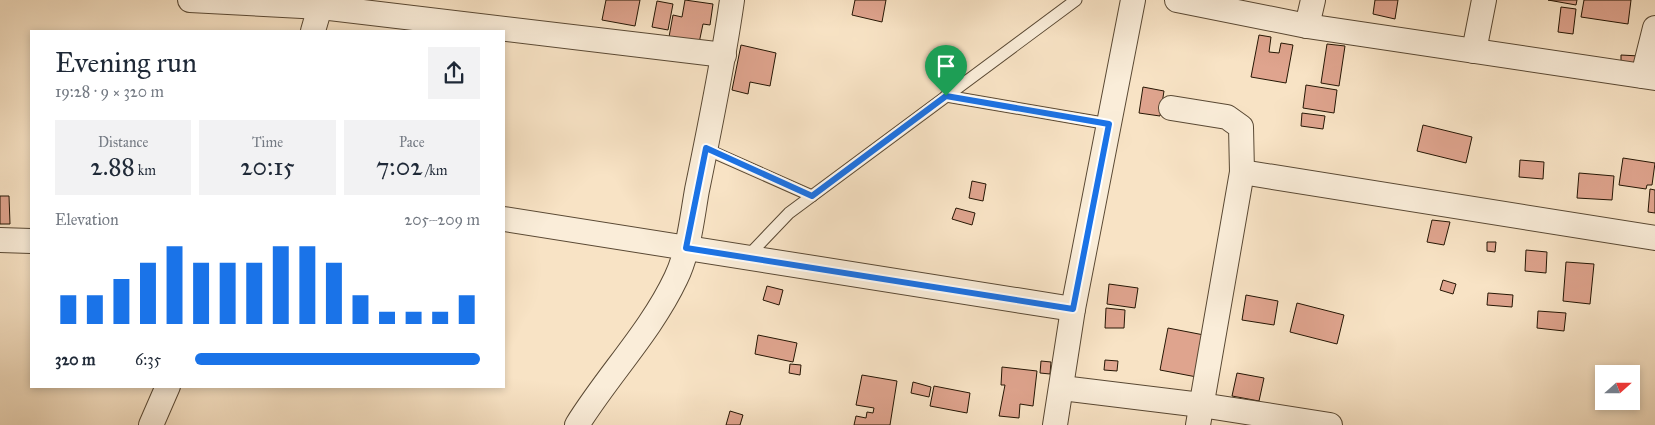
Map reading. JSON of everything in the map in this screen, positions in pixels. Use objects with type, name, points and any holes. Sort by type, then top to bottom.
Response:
[{"type":"street","points":[[190,0],[322,3],[724,55]]},
{"type":"street","points":[[579,425],[662,305],[677,276],[686,248],[706,148],[724,55],[732,0]]},
{"type":"street","points":[[1055,425],[1073,309],[1132,0]]},
{"type":"street","points":[[1177,0],[1307,26],[1649,77],[1655,28]]},
{"type":"street","points":[[1307,26],[1313,0]]},
{"type":"street","points":[[1474,51],[1484,0]]},
{"type":"street","points":[[313,30],[322,3]]},
{"type":"street","points":[[1171,108],[1227,117],[1241,127],[1242,172],[1199,415]]},
{"type":"street","points":[[1242,172],[1655,238]]},
{"type":"street","points":[[505,219],[1073,309]]},
{"type":"street","points":[[0,240],[30,240]]},
{"type":"street","points":[[151,425],[167,388]]},
{"type":"street","points":[[1062,388],[1199,415],[1330,425]]},
{"type":"lane","points":[[746,258],[788,213],[1076,0]]},
{"type":"lane","points":[[946,96],[1109,124]]},
{"type":"lane","points":[[706,148],[812,196]]},
{"type":"building","points":[[606,0],[640,0],[635,26],[602,20]]},
{"type":"building","points":[[685,0],[713,4],[710,25],[703,24],[699,43],[669,37],[673,15],[682,17]]},
{"type":"building","points":[[855,0],[886,0],[882,22],[852,15]]},
{"type":"building","points":[[1375,0],[1398,0],[1395,19],[1373,14]]},
{"type":"building","points":[[1548,0],[1577,0],[1576,5]]},
{"type":"building","points":[[1584,0],[1631,0],[1628,24],[1581,17]]},
{"type":"building","points":[[657,1],[673,4],[668,30],[652,27]]},
{"type":"building","points":[[1561,7],[1576,9],[1573,34],[1558,32]]},
{"type":"building","points":[[1259,35],[1271,37],[1269,52],[1279,53],[1281,43],[1293,45],[1286,83],[1251,77]]},
{"type":"building","points":[[1327,44],[1345,46],[1339,86],[1321,83]]},
{"type":"building","points":[[741,45],[776,53],[770,86],[750,82],[748,94],[732,90]]},
{"type":"building","points":[[1621,55],[1639,56],[1638,67],[1621,66]]},
{"type":"building","points":[[1306,85],[1337,90],[1334,113],[1303,108]]},
{"type":"building","points":[[1143,87],[1164,91],[1160,116],[1139,113]]},
{"type":"building","points":[[1302,113],[1325,116],[1323,129],[1301,126]]},
{"type":"building","points":[[1423,125],[1472,137],[1466,163],[1417,151]]},
{"type":"building","points":[[1623,158],[1655,163],[1652,185],[1647,185],[1646,189],[1619,185]]},
{"type":"building","points":[[1520,160],[1544,162],[1543,179],[1519,177]]},
{"type":"building","points":[[1579,173],[1614,176],[1612,200],[1577,198]]},
{"type":"building","points":[[972,181],[986,184],[983,201],[969,198]]},
{"type":"building","points":[[1650,189],[1655,190],[1655,213],[1648,212]]},
{"type":"building","points":[[0,196],[9,196],[10,224],[0,224]]},
{"type":"building","points":[[956,208],[975,213],[972,225],[952,219]]},
{"type":"building","points":[[1432,220],[1450,222],[1444,245],[1427,242]]},
{"type":"building","points":[[1487,242],[1496,242],[1495,252],[1487,251]]},
{"type":"building","points":[[1526,250],[1547,252],[1546,273],[1525,271]]},
{"type":"building","points":[[1566,262],[1594,264],[1590,304],[1563,301]]},
{"type":"building","points":[[1443,280],[1456,284],[1453,294],[1440,290]]},
{"type":"building","points":[[1109,284],[1138,288],[1135,308],[1107,304]]},
{"type":"building","points":[[767,286],[783,290],[779,305],[763,300]]},
{"type":"building","points":[[1488,293],[1513,295],[1512,307],[1487,305]]},
{"type":"building","points":[[1246,295],[1278,301],[1274,325],[1242,320]]},
{"type":"building","points":[[1297,303],[1344,315],[1337,344],[1290,332]]},
{"type":"building","points":[[1106,308],[1125,310],[1124,328],[1105,328]]},
{"type":"building","points":[[1538,311],[1566,313],[1564,331],[1537,328]]},
{"type":"building","points":[[1168,328],[1209,336],[1202,378],[1160,370]]},
{"type":"building","points":[[758,335],[797,343],[793,362],[755,354]]},
{"type":"building","points":[[1105,360],[1118,361],[1117,371],[1104,370]]},
{"type":"building","points":[[1041,361],[1051,362],[1050,374],[1040,373]]},
{"type":"building","points":[[790,364],[801,365],[800,375],[789,373]]},
{"type":"building","points":[[1002,367],[1037,371],[1033,406],[1020,404],[1019,418],[999,416],[1005,385],[1001,385]]},
{"type":"building","points":[[1237,373],[1264,378],[1259,401],[1232,396]]},
{"type":"building","points":[[862,375],[897,381],[890,425],[854,425],[856,416],[866,418],[867,412],[873,413],[874,408],[856,405]]},
{"type":"building","points":[[913,382],[931,387],[929,397],[911,393]]},
{"type":"building","points":[[934,386],[970,393],[967,413],[930,406]]},
{"type":"building","points":[[730,411],[743,415],[740,425],[726,425]]},
{"type":"route","points":[[946,96],[1109,124],[1073,309],[686,248],[706,148],[812,196],[946,96]]}]
